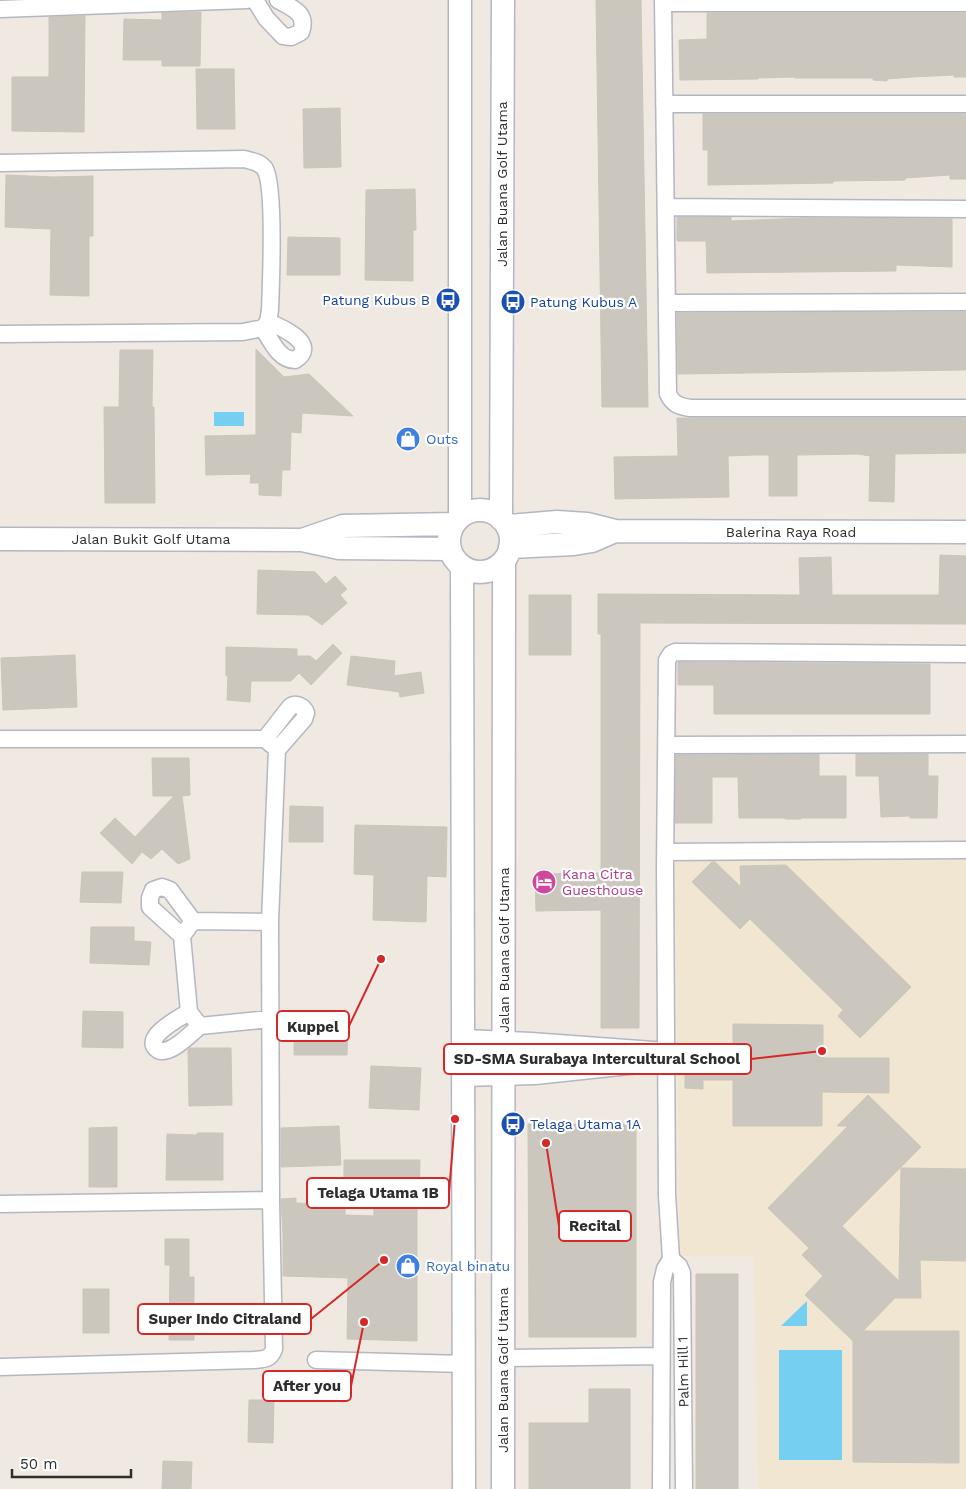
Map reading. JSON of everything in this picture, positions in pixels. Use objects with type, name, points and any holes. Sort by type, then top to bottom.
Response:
[{"type":"main road","points":[[457,521],[460,0]]},
{"type":"main road","name":"Jalan Buana Golf Utama","points":[[503,0],[505,538],[503,1489]]},
{"type":"main road","points":[[456,558],[470,571],[489,571],[497,567],[505,538],[493,514],[485,511],[468,513],[457,521],[450,532],[456,558],[464,1038],[464,1489]]},
{"type":"main road","name":"Jalan Bukit Golf Utama","points":[[302,540],[343,526],[457,521]]},
{"type":"main road","name":"Balerina Raya Road","points":[[505,538],[557,522],[587,524],[615,531],[966,532]]},
{"type":"main road","name":"Jalan Bukit Golf Utama","points":[[0,539],[302,540],[339,548],[456,558]]},
{"type":"street","points":[[0,9],[247,0]]},
{"type":"street","points":[[255,0],[266,18],[284,36],[291,37],[301,32],[304,24],[302,17],[278,0]]},
{"type":"street","points":[[966,3],[663,1],[668,394],[672,402],[679,406],[966,408]]},
{"type":"street","points":[[664,104],[966,104]]},
{"type":"street","points":[[0,163],[244,160],[257,162],[264,169],[268,179],[271,224],[270,310],[266,325],[243,332],[0,334]]},
{"type":"street","points":[[666,206],[966,209]]},
{"type":"street","points":[[667,303],[966,302]]},
{"type":"street","name":"Palm Hill 1","points":[[660,1489],[662,1282],[665,1269],[671,1259],[667,1195],[667,660],[675,652],[966,654]]},
{"type":"street","points":[[0,1367],[267,1359],[272,1355],[274,1349],[271,1200],[270,922],[277,750],[304,720],[305,710],[293,704],[265,739]]},
{"type":"street","points":[[0,738],[265,739],[277,750]]},
{"type":"street","points":[[667,745],[966,744]]},
{"type":"street","points":[[666,852],[966,850]]},
{"type":"street","points":[[182,936],[150,907],[150,898],[153,890],[162,887],[170,890],[193,921]]},
{"type":"street","points":[[193,921],[270,922]]},
{"type":"street","points":[[193,921],[182,936],[189,1012],[200,1026]]},
{"type":"street","points":[[189,1012],[158,1033],[154,1039],[154,1045],[157,1049],[163,1051],[171,1049],[200,1026],[270,1019]]},
{"type":"street","points":[[464,1038],[504,1039],[667,1057]]},
{"type":"street","points":[[464,1078],[504,1078],[667,1057]]},
{"type":"street","points":[[0,1204],[271,1200]]},
{"type":"street","name":"Palm Hill 1","points":[[671,1259],[682,1273],[684,1489]]},
{"type":"street","name":"Palm Hill 1","points":[[504,1358],[660,1356]]},
{"type":"street","points":[[316,1360],[464,1364]]},
{"type":"shaded area","points":[[966,844],[966,1489],[758,1489],[754,1256],[680,1256],[675,847]]},
{"type":"water","points":[[214,412],[244,412],[244,426],[214,426]]},
{"type":"water","points":[[807,1301],[807,1326],[781,1326]]},
{"type":"water","points":[[779,1350],[842,1350],[842,1460],[779,1460]]},
{"type":"building","points":[[596,0],[641,0],[648,407],[602,407]]},
{"type":"building","points":[[201,12],[200,66],[162,66],[162,60],[123,60],[124,19],[162,20],[162,13]]},
{"type":"building","points":[[707,13],[966,13],[966,77],[954,77],[954,75],[912,77],[887,79],[887,81],[873,80],[873,78],[795,77],[680,80],[679,40],[707,39]]},
{"type":"building","points":[[85,16],[84,132],[12,131],[12,77],[49,77],[49,17]]},
{"type":"building","points":[[196,69],[234,69],[235,129],[197,129]]},
{"type":"building","points":[[340,108],[341,167],[304,168],[303,109]]},
{"type":"building","points":[[703,114],[966,114],[966,179],[950,179],[950,175],[905,178],[905,180],[833,181],[833,183],[708,185],[708,150],[703,150]]},
{"type":"building","points":[[6,175],[93,176],[93,236],[89,236],[89,296],[50,295],[51,229],[5,227]]},
{"type":"building","points":[[415,189],[416,230],[413,230],[413,281],[365,280],[366,190]]},
{"type":"building","points":[[677,217],[731,217],[731,221],[804,218],[952,219],[952,267],[896,265],[896,271],[707,273],[706,241],[677,241]]},
{"type":"building","points":[[288,237],[340,238],[340,275],[287,275]]},
{"type":"building","points":[[966,312],[966,370],[678,374],[677,313]]},
{"type":"building","points":[[256,349],[284,377],[309,374],[353,416],[302,413],[301,433],[291,432],[290,470],[282,470],[281,496],[259,495],[259,483],[250,483],[251,474],[206,475],[205,436],[256,435]]},
{"type":"building","points":[[120,350],[153,350],[152,407],[154,407],[155,503],[105,503],[104,407],[119,407]]},
{"type":"building","points":[[677,418],[966,418],[966,453],[895,454],[894,502],[869,501],[870,456],[858,454],[797,455],[797,496],[769,496],[769,455],[754,455],[728,456],[729,497],[615,499],[614,457],[678,456]]},
{"type":"building","points":[[940,555],[966,556],[966,624],[640,623],[639,1028],[601,1028],[601,910],[536,911],[535,874],[601,873],[601,634],[598,634],[598,594],[800,595],[799,558],[831,557],[832,595],[939,595]]},
{"type":"building","points":[[258,570],[315,572],[326,584],[335,576],[347,589],[340,595],[347,603],[322,625],[308,615],[257,614]]},
{"type":"building","points":[[529,595],[571,595],[571,655],[529,655]]},
{"type":"building","points":[[333,644],[342,653],[311,685],[299,673],[291,681],[251,681],[250,702],[227,700],[226,647],[297,649],[297,656],[310,656],[316,661]]},
{"type":"building","points":[[75,655],[77,707],[3,710],[1,658]]},
{"type":"building","points":[[351,656],[395,661],[394,676],[421,672],[424,693],[400,697],[399,692],[347,685]]},
{"type":"building","points":[[678,662],[930,664],[930,714],[714,714],[714,685],[678,685]]},
{"type":"building","points":[[819,754],[819,776],[846,776],[846,818],[739,818],[738,777],[712,777],[712,823],[675,823],[676,755]]},
{"type":"building","points":[[856,754],[928,754],[928,776],[938,776],[937,818],[910,818],[910,816],[881,817],[879,776],[856,776]]},
{"type":"building","points":[[152,758],[189,758],[190,795],[182,796],[190,859],[178,864],[162,849],[151,859],[142,852],[132,864],[100,833],[115,818],[135,837],[174,796],[153,796]]},
{"type":"building","points":[[290,806],[323,807],[323,842],[289,842]]},
{"type":"building","points":[[355,825],[447,827],[446,877],[427,876],[426,922],[373,920],[374,875],[354,874]]},
{"type":"building","points":[[712,862],[715,862],[741,887],[740,866],[786,865],[911,987],[860,1038],[838,1016],[843,1010],[750,919],[740,929],[692,882]]},
{"type":"building","points":[[82,872],[123,872],[121,903],[80,902]]},
{"type":"building","points":[[91,927],[134,927],[134,941],[151,942],[149,965],[90,963]]},
{"type":"building","points":[[83,1011],[123,1012],[123,1048],[82,1047]]},
{"type":"building","points":[[348,1020],[347,1055],[294,1055],[294,1021]]},
{"type":"building","points":[[733,1024],[823,1025],[823,1058],[889,1058],[889,1093],[822,1092],[822,1126],[733,1126],[733,1080],[703,1080],[703,1089],[685,1088],[685,1054],[703,1055],[703,1064],[733,1064]]},
{"type":"building","points":[[190,1048],[231,1048],[232,1105],[189,1106],[188,1050]]},
{"type":"building","points":[[371,1066],[421,1068],[419,1110],[369,1108]]},
{"type":"building","points":[[868,1095],[921,1147],[842,1226],[899,1281],[901,1168],[966,1169],[966,1261],[920,1260],[921,1298],[895,1298],[863,1331],[959,1331],[959,1463],[853,1462],[853,1341],[805,1295],[823,1276],[802,1255],[809,1248],[768,1208],[848,1126],[837,1126]]},
{"type":"building","points":[[528,1124],[636,1124],[636,1337],[529,1337]]},
{"type":"building","points":[[339,1126],[341,1165],[281,1167],[281,1128]]},
{"type":"building","points":[[117,1127],[117,1187],[89,1187],[89,1128]]},
{"type":"building","points":[[197,1133],[223,1133],[223,1180],[166,1180],[167,1134],[197,1135]]},
{"type":"building","points":[[344,1160],[420,1160],[419,1205],[417,1205],[417,1341],[347,1339],[348,1278],[283,1276],[281,1199],[296,1198],[296,1203],[345,1205],[345,1215],[374,1216],[373,1186],[344,1186]]},
{"type":"building","points":[[165,1239],[189,1239],[189,1277],[194,1277],[194,1340],[169,1340],[170,1265],[165,1265]]},
{"type":"building","points":[[696,1274],[738,1274],[738,1489],[696,1489]]},
{"type":"building","points":[[83,1289],[109,1289],[109,1333],[83,1333]]},
{"type":"building","points":[[589,1389],[630,1389],[630,1489],[529,1489],[529,1423],[589,1423]]},
{"type":"building","points":[[249,1400],[274,1400],[273,1443],[248,1442]]},
{"type":"building","points":[[163,1461],[192,1462],[191,1489],[162,1489]]},
{"type":"place","name":"Patung Kubus B","points":[[448,300]]},
{"type":"place","name":"Patung Kubus A","points":[[513,302]]},
{"type":"place","name":"Outs","points":[[408,439]]},
{"type":"place","name":"Kana Citra Guesthouse","points":[[544,882]]},
{"type":"place","name":"Kuppel","points":[[381,959]]},
{"type":"place","name":"SD-SMA Surabaya Intercultural School","points":[[822,1051]]},
{"type":"place","name":"Telaga Utama 1B","points":[[455,1119]]},
{"type":"place","name":"Telaga Utama 1A","points":[[513,1124]]},
{"type":"place","name":"Recital","points":[[546,1143]]},
{"type":"place","name":"Super Indo Citraland","points":[[384,1260]]},
{"type":"place","name":"Royal binatu","points":[[408,1266]]},
{"type":"place","name":"After you","points":[[364,1322]]}]
